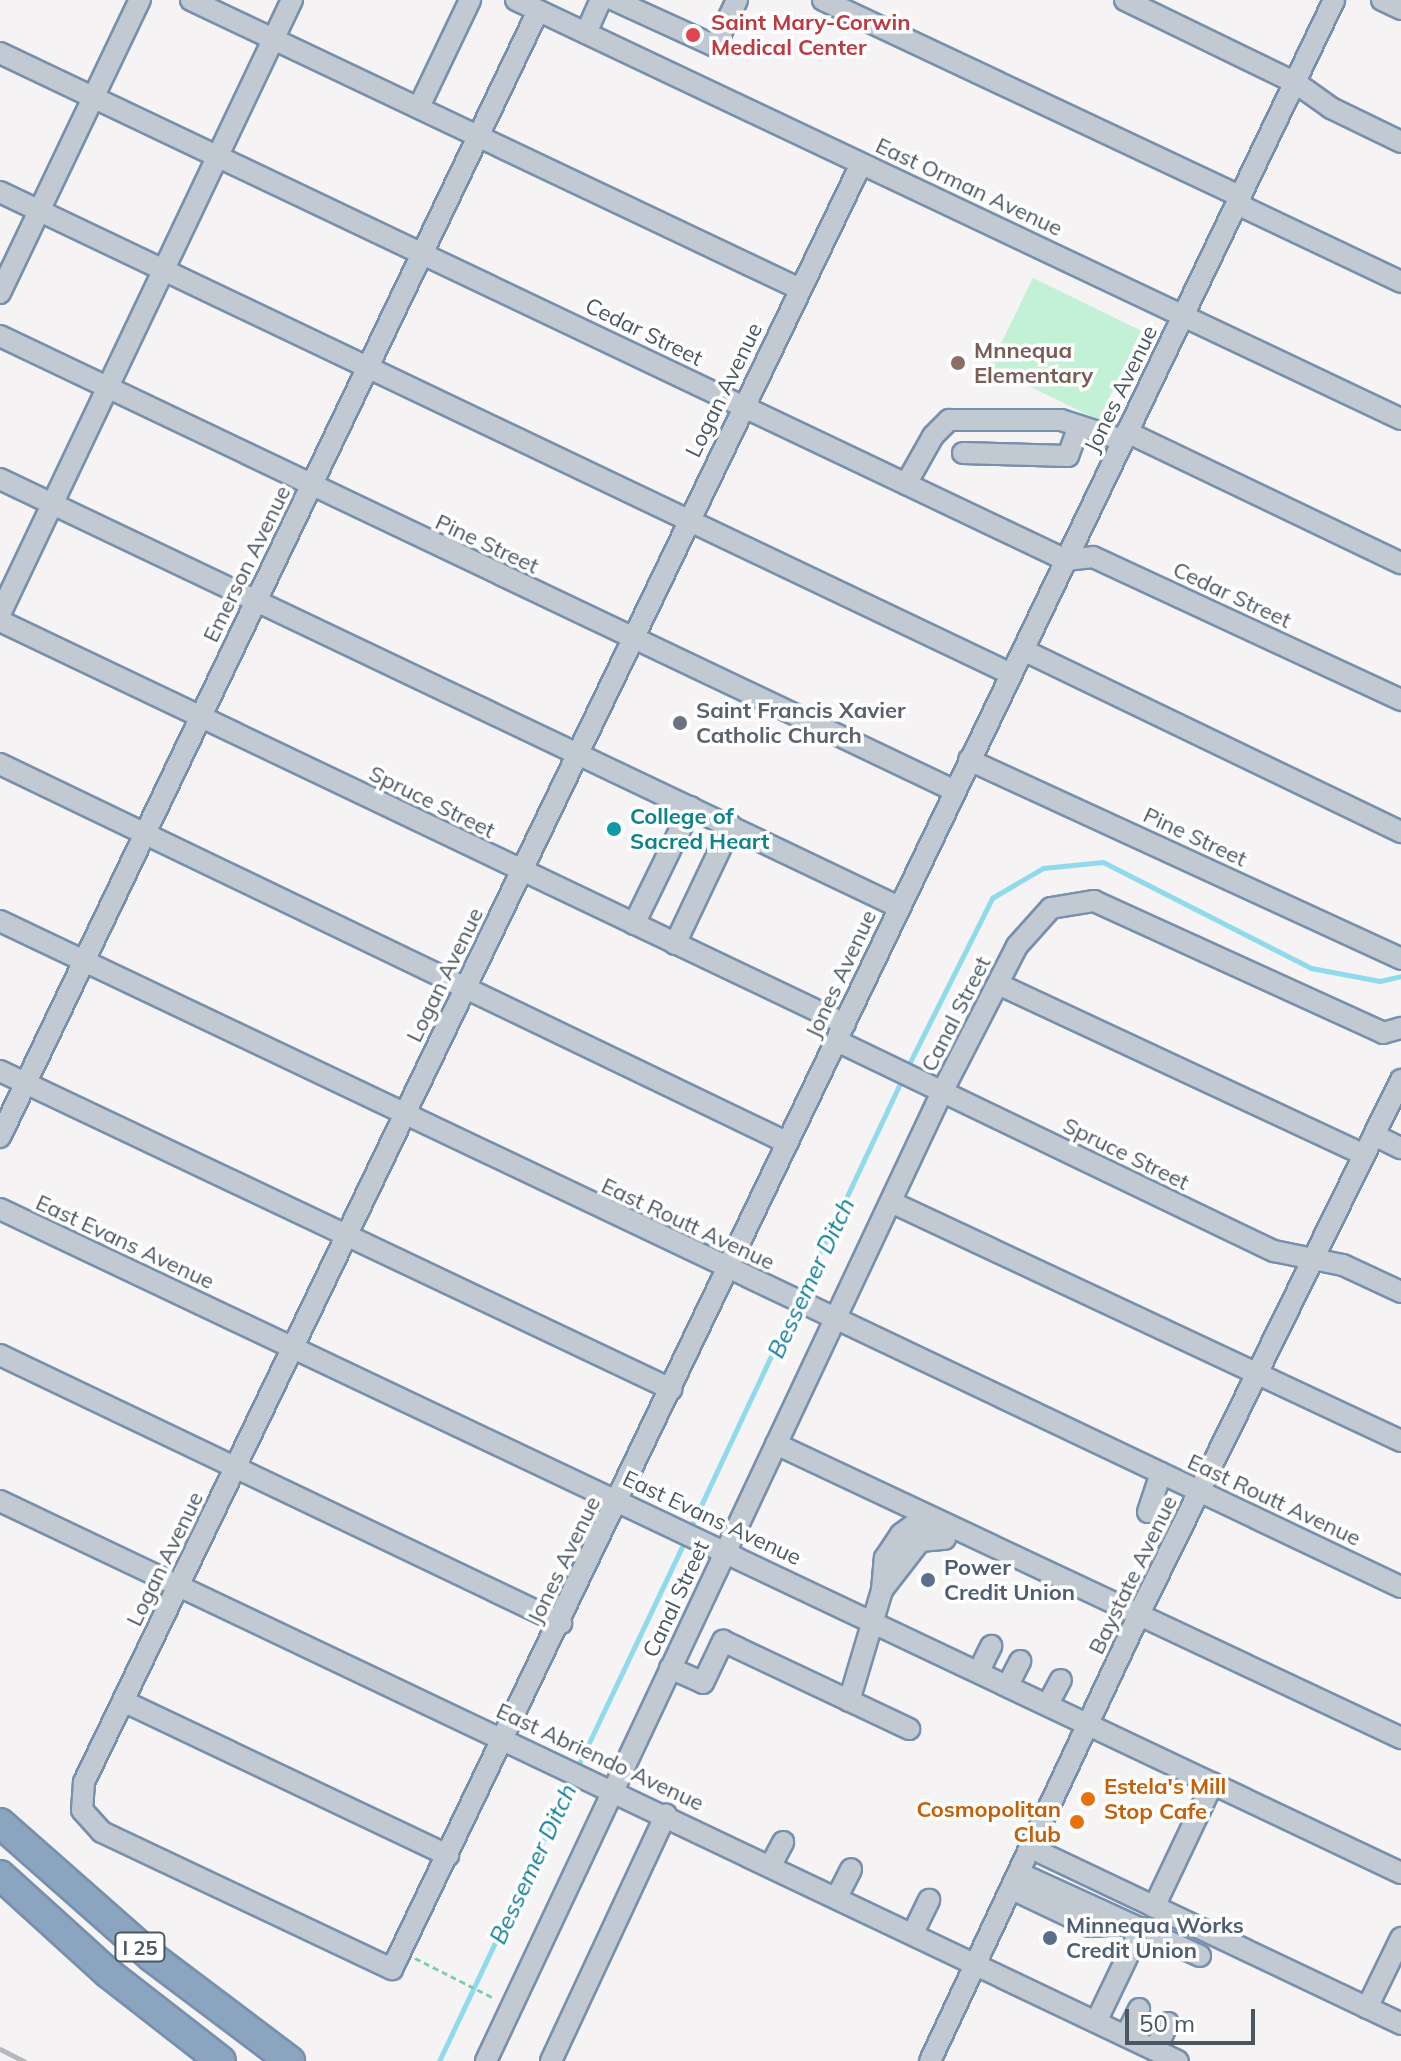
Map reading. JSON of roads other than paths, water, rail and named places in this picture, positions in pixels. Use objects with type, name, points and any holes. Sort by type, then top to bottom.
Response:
[{"type":"highway","name":"I 25","points":[[0,1823],[152,1957],[290,2061]]},
{"type":"highway","name":"I 25","points":[[0,1875],[108,1973],[221,2061]]},
{"type":"street","points":[[0,293],[140,0]]},
{"type":"street","points":[[191,0],[800,289]]},
{"type":"street","points":[[0,614],[292,0]]},
{"type":"street","points":[[419,107],[470,0]]},
{"type":"street","name":"East Orman Avenue","points":[[516,0],[551,9],[586,33],[1401,419]]},
{"type":"street","points":[[586,33],[601,0]]},
{"type":"street","points":[[614,0],[715,46],[737,0]]},
{"type":"street","points":[[823,0],[1401,282]]},
{"type":"street","points":[[1125,0],[1296,83],[1331,108],[1401,142]]},
{"type":"street","name":"Jones Avenue","points":[[397,1960],[561,1623],[969,760],[1334,0]]},
{"type":"street","points":[[1382,0],[1401,9]]},
{"type":"street","name":"Emerson Avenue","points":[[0,1137],[478,135],[551,9]]},
{"type":"street","name":"Cedar Street","points":[[0,53],[1066,560],[1093,557],[1401,700]]},
{"type":"street","name":"Logan Avenue","points":[[397,1960],[102,1832],[82,1810],[84,1782],[861,164]]},
{"type":"street","points":[[0,192],[1011,674]]},
{"type":"street","name":"Pine Street","points":[[0,336],[310,488],[955,791]]},
{"type":"street","points":[[906,484],[933,436],[949,420],[1061,420],[1125,436],[1401,563]]},
{"type":"street","points":[[963,453],[1068,456],[1079,426]]},
{"type":"street","points":[[0,479],[577,751],[899,907]]},
{"type":"street","name":"Spruce Street","points":[[0,621],[675,944],[841,1032],[897,1070],[942,1092],[1274,1251],[1311,1262],[1343,1265],[1401,1292]]},
{"type":"street","points":[[1023,650],[1401,832]]},
{"type":"street","name":"Pine Street","points":[[969,760],[1401,959]]},
{"type":"street","points":[[0,764],[146,831],[788,1143]]},
{"type":"street","points":[[634,924],[691,807]]},
{"type":"street","points":[[675,944],[731,826]]},
{"type":"street","name":"Canal Street","points":[[486,2061],[942,1092],[1017,946],[1051,908],[1094,901],[1383,1033],[1401,1028]]},
{"type":"street","name":"East Routt Avenue","points":[[0,921],[402,1116],[1401,1587]]},
{"type":"street","points":[[998,984],[1364,1155]]},
{"type":"street","points":[[0,1071],[671,1389]]},
{"type":"street","name":"Baystate Avenue","points":[[930,2061],[1139,1614],[1401,1080]]},
{"type":"street","points":[[1374,1135],[1401,1148]]},
{"type":"street","points":[[891,1202],[1401,1441]]},
{"type":"street","name":"East Evans Avenue","points":[[0,1209],[725,1550],[875,1622],[968,1673],[1008,1685],[1401,1873]]},
{"type":"street","points":[[0,1355],[561,1623]]},
{"type":"street","points":[[776,1444],[1401,1738]]},
{"type":"street","points":[[1148,1512],[1161,1473]]},
{"type":"street","name":"East Abriendo Avenue","points":[[0,1501],[614,1789],[1178,2061]]},
{"type":"street","points":[[849,1701],[875,1622],[882,1590],[920,1541],[940,1535],[1096,1609],[1107,1599]]},
{"type":"street","points":[[670,1668],[703,1683],[723,1641],[909,1729]]},
{"type":"street","points":[[968,1673],[991,1646]]},
{"type":"street","points":[[1008,1685],[1020,1661]]},
{"type":"street","points":[[1048,1704],[1061,1680]]},
{"type":"street","points":[[123,1701],[448,1855]]},
{"type":"street","points":[[1154,1907],[1213,1783]]},
{"type":"street","points":[[551,2061],[666,1814]]},
{"type":"street","points":[[771,1865],[783,1842]]},
{"type":"street","points":[[837,1897],[851,1869]]},
{"type":"street","points":[[1020,1871],[1154,1907],[1401,2024]]},
{"type":"street","points":[[1020,1871],[1090,1926],[1136,1926],[1200,1956]]},
{"type":"street","points":[[913,1933],[929,1900]]},
{"type":"street","points":[[1096,2022],[1136,1926]]},
{"type":"street","points":[[1367,2008],[1395,1967],[1401,1938]]},
{"type":"street","points":[[1126,2036],[1139,2009]]},
{"type":"street","points":[[1155,2050],[1168,2023]]},
{"type":"waterway","name":"Bessemer Ditch","points":[[907,1068],[992,898],[1043,868],[1103,862],[1311,968],[1380,981],[1401,976]]},
{"type":"waterway","name":"Bessemer Ditch","points":[[800,1296],[903,1077]]},
{"type":"waterway","name":"Bessemer Ditch","points":[[689,1531],[795,1305]]},
{"type":"waterway","name":"Bessemer Ditch","points":[[576,1770],[685,1540]]},
{"type":"waterway","name":"Bessemer Ditch","points":[[439,2061],[572,1779]]},
{"type":"railway","points":[[0,2049],[24,2061]]},
{"type":"place","name":"Saint Mary-Corwin Medical Center","points":[[693,35]]},
{"type":"place","name":"Mnnequa Elementary","points":[[958,363]]},
{"type":"place","name":"Saint Francis Xavier Catholic Church","points":[[680,723]]},
{"type":"place","name":"College of Sacred Heart","points":[[614,829]]},
{"type":"place","name":"Power Credit Union","points":[[928,1580]]},
{"type":"place","name":"Estela's Mill Stop Cafe","points":[[1088,1799]]},
{"type":"place","name":"Cosmopolitan Club","points":[[1077,1822]]},
{"type":"place","name":"Minnequa Works Credit Union","points":[[1050,1938]]}]
